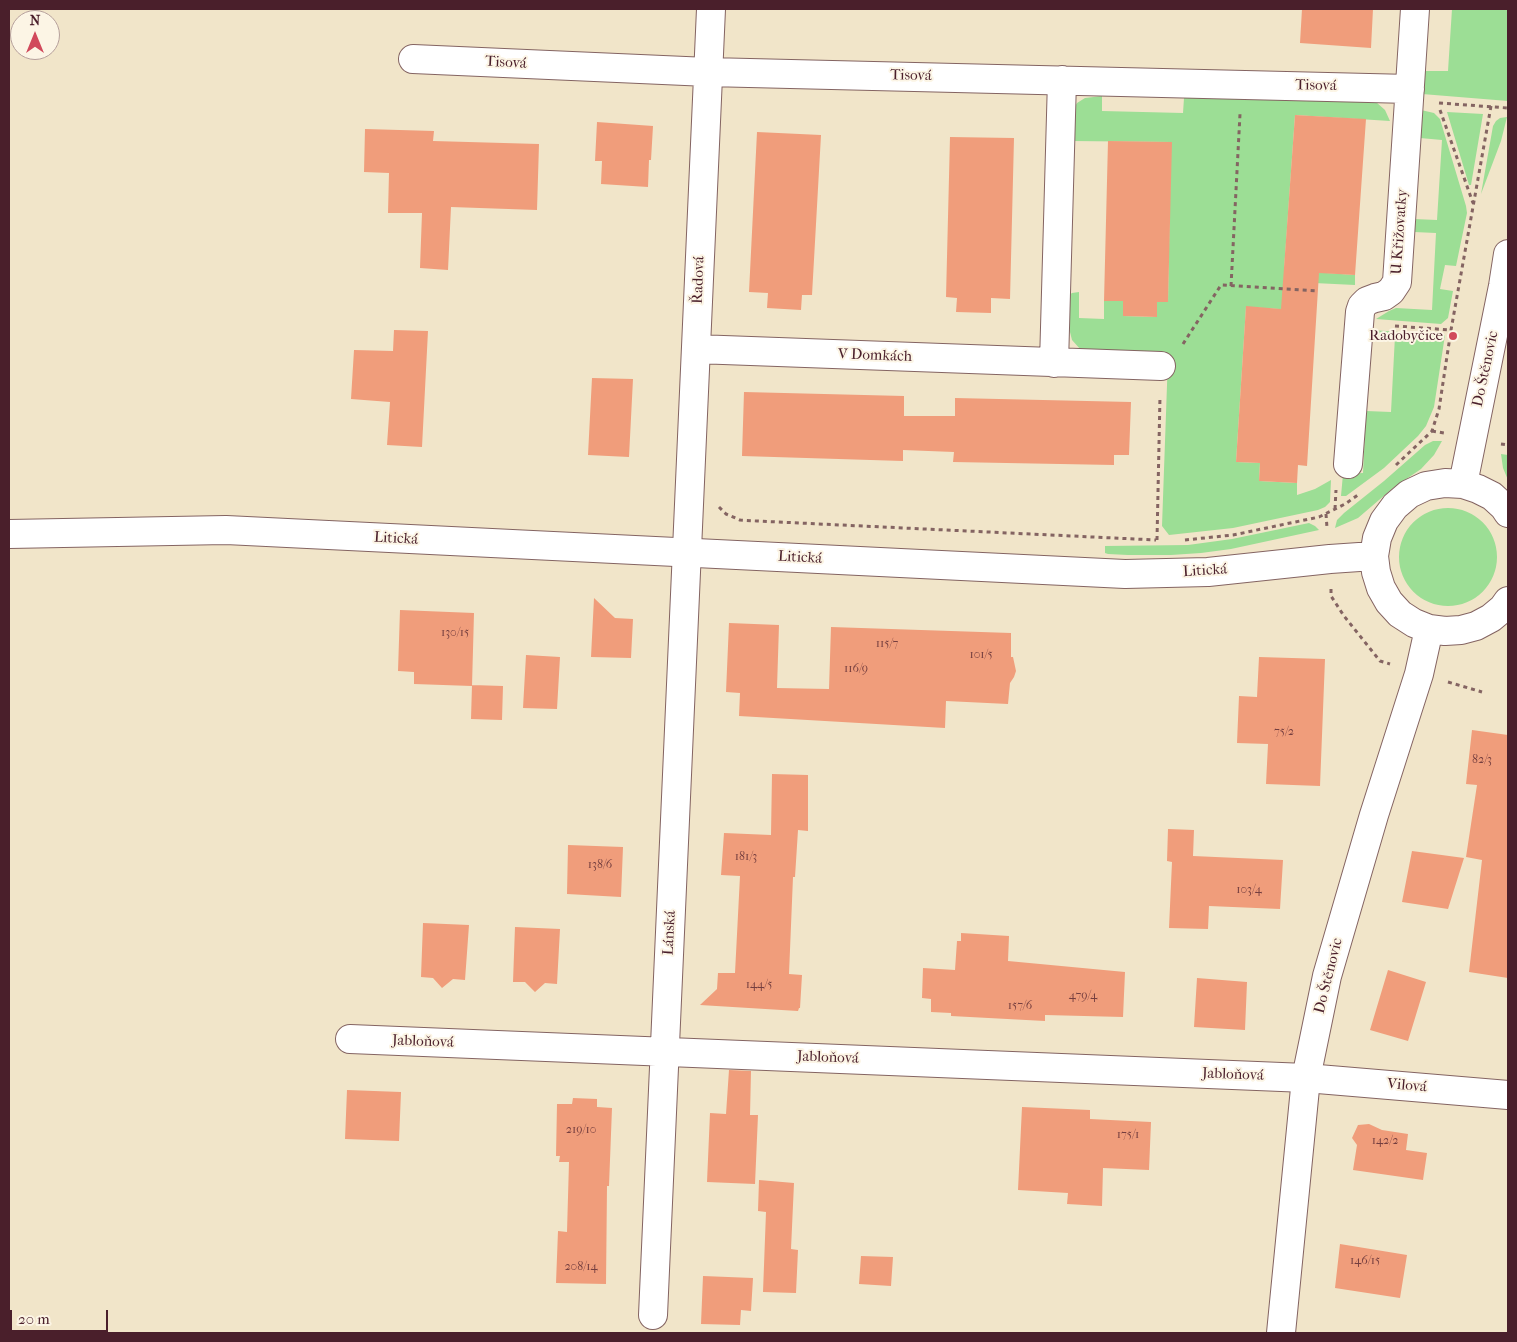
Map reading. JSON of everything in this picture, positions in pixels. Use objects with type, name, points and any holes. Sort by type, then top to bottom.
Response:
[{"type":"street","name":"Řadová","points":[[687,552],[711,9]]},
{"type":"street","name":"U Křižovatky","points":[[1348,464],[1360,312],[1366,301],[1384,296],[1391,291],[1397,282],[1416,9]]},
{"type":"street","name":"Tisová","points":[[413,59],[708,72],[1410,88]]},
{"type":"street","points":[[1054,363],[1062,80]]},
{"type":"street","name":"Do Štěnovic","points":[[1463,484],[1508,254]]},
{"type":"street","name":"V Domkách","points":[[696,348],[1161,366]]},
{"type":"street","points":[[1508,513],[1492,496],[1463,484],[1444,483],[1426,486],[1409,494],[1395,506],[1384,521],[1377,538],[1374,556],[1381,588],[1389,602],[1400,614],[1414,623],[1429,628],[1445,631],[1461,630],[1476,626],[1503,608],[1508,600]]},
{"type":"street","name":"Litická","points":[[9,534],[226,530],[1125,574],[1208,572],[1374,556]]},
{"type":"street","name":"Lánská","points":[[653,1315],[687,552]]},
{"type":"street","name":"Do Štěnovic","points":[[1281,1333],[1306,1078],[1327,976],[1374,815],[1419,674],[1429,628]]},
{"type":"street","name":"Jabloňová","points":[[350,1039],[1306,1078]]},
{"type":"street","name":"Vilová","points":[[1306,1078],[1508,1095]]},
{"type":"path","points":[[1230,286],[1241,106],[1255,99],[1256,85]]},
{"type":"path","points":[[1473,205],[1438,103],[1508,108]]},
{"type":"path","points":[[1158,540],[1161,366],[1173,359],[1221,285],[1318,290]]},
{"type":"path","points":[[1359,323],[1451,330]]},
{"type":"green space","points":[[1452,9],[1507,9],[1508,101],[1422,94],[1424,72],[1448,71]]},
{"type":"green space","points":[[1216,93],[1366,98],[1376,102],[1385,110],[1390,121],[1295,115],[1284,270],[1355,275],[1355,285],[1314,283],[1313,311],[1246,307],[1236,462],[1260,463],[1259,481],[1297,483],[1297,495],[1315,489],[1331,480],[1330,502],[1318,510],[1233,528],[1169,535],[1162,526],[1168,357],[1081,350],[1072,340],[1069,328],[1069,295],[1079,292],[1079,318],[1104,319],[1104,301],[1123,301],[1123,316],[1156,317],[1157,302],[1168,302],[1171,142],[1072,141],[1073,110],[1077,103],[1085,98],[1102,96],[1102,111],[1183,113],[1184,98],[1198,98]]},
{"type":"green space","points":[[1421,110],[1434,113],[1440,119],[1467,213],[1456,266],[1445,265],[1440,289],[1453,291],[1448,318],[1441,324],[1376,319],[1396,308],[1432,310],[1436,233],[1414,232],[1414,219],[1437,220],[1442,140],[1420,138]]},
{"type":"green space","points":[[1447,112],[1483,114],[1471,185],[1469,185]]},
{"type":"green space","points":[[1507,117],[1501,141],[1481,194],[1493,126],[1500,118]]},
{"type":"green space","points":[[1371,330],[1445,335],[1434,407],[1426,426],[1418,436],[1384,468],[1346,496],[1341,496],[1343,474],[1363,473],[1366,411],[1391,412],[1395,336],[1370,335]]},
{"type":"green space","points":[[1433,441],[1442,441],[1434,455],[1421,469],[1393,488],[1358,518],[1335,528],[1337,520],[1344,513],[1425,445]]},
{"type":"green space","points":[[1501,454],[1508,455],[1508,480],[1503,468]]},
{"type":"green space","points":[[1448,508],[1467,512],[1482,523],[1493,538],[1497,557],[1493,576],[1482,591],[1467,602],[1448,606],[1429,602],[1414,591],[1403,576],[1399,557],[1403,538],[1414,523],[1429,512]]},
{"type":"green space","points":[[1309,523],[1319,530],[1231,549],[1171,555],[1105,553],[1105,546],[1188,545],[1232,539]]},
{"type":"building","points":[[1302,9],[1373,9],[1371,48],[1300,43]]},
{"type":"building","points":[[1295,115],[1366,119],[1355,275],[1319,273],[1307,466],[1298,465],[1297,483],[1259,481],[1260,463],[1236,462],[1246,306],[1281,309]]},
{"type":"building","points":[[597,122],[653,126],[648,187],[601,184],[602,161],[595,161]]},
{"type":"building","points":[[365,129],[434,131],[433,141],[539,144],[537,210],[451,207],[448,270],[420,268],[422,213],[388,213],[389,173],[364,172]]},
{"type":"building","points":[[757,132],[821,135],[812,295],[802,295],[801,310],[767,308],[768,293],[749,292]]},
{"type":"building","points":[[950,137],[1014,138],[1010,299],[991,298],[991,313],[956,312],[957,298],[946,297]]},
{"type":"building","points":[[1108,141],[1172,142],[1168,302],[1157,302],[1157,317],[1123,316],[1123,301],[1104,301]]},
{"type":"building","points":[[394,330],[428,331],[422,447],[387,445],[390,402],[351,399],[354,350],[393,351]]},
{"type":"building","points":[[592,378],[633,379],[629,457],[588,455]]},
{"type":"building","points":[[744,392],[904,396],[904,416],[955,416],[955,398],[1131,402],[1129,455],[1114,455],[1114,465],[953,462],[954,452],[903,450],[903,461],[742,456]]},
{"type":"building","points":[[594,598],[615,618],[633,619],[631,658],[591,657]]},
{"type":"building","points":[[400,610],[474,613],[472,686],[414,684],[414,672],[398,671]]},
{"type":"building","points":[[729,623],[779,625],[777,688],[829,689],[831,627],[1011,633],[1011,657],[1013,657],[1016,671],[1010,683],[1008,704],[946,701],[945,728],[739,716],[740,693],[726,692]]},
{"type":"building","points":[[526,655],[560,657],[557,709],[523,708]]},
{"type":"building","points":[[1259,657],[1325,659],[1320,786],[1266,784],[1268,744],[1237,743],[1239,696],[1257,697]]},
{"type":"building","points":[[472,685],[503,686],[502,720],[471,719]]},
{"type":"building","points":[[1472,730],[1508,735],[1508,978],[1469,972],[1482,860],[1466,857],[1477,785],[1466,784]]},
{"type":"building","points":[[772,774],[808,775],[808,831],[798,830],[795,877],[793,877],[789,974],[802,975],[800,1008],[798,1011],[700,1005],[717,989],[718,973],[735,973],[740,876],[721,875],[724,833],[771,835]]},
{"type":"building","points":[[1168,829],[1194,830],[1193,856],[1283,860],[1280,909],[1209,906],[1208,929],[1169,928],[1172,862],[1167,861]]},
{"type":"building","points":[[568,845],[623,847],[621,897],[567,894]]},
{"type":"building","points":[[1412,851],[1464,858],[1448,909],[1402,902]]},
{"type":"building","points":[[423,923],[469,925],[465,980],[453,979],[442,988],[433,978],[421,977]]},
{"type":"building","points":[[515,927],[560,929],[557,984],[545,983],[535,992],[525,982],[513,982]]},
{"type":"building","points":[[961,933],[1009,936],[1008,961],[1125,972],[1123,1017],[1045,1015],[1045,1021],[951,1016],[951,1013],[931,1012],[931,999],[922,998],[923,968],[955,970],[957,941],[961,941]]},
{"type":"building","points":[[1388,970],[1426,982],[1408,1041],[1370,1030]]},
{"type":"building","points":[[1197,978],[1247,982],[1245,1030],[1194,1027]]},
{"type":"building","points":[[729,1070],[751,1071],[750,1115],[758,1115],[755,1184],[707,1182],[710,1113],[726,1114]]},
{"type":"building","points":[[347,1090],[401,1092],[399,1141],[345,1139]]},
{"type":"building","points":[[573,1098],[597,1099],[597,1107],[612,1108],[609,1186],[607,1186],[606,1284],[556,1283],[558,1231],[567,1232],[569,1162],[559,1162],[560,1156],[556,1156],[557,1104],[572,1104]]},
{"type":"building","points":[[1022,1107],[1090,1110],[1090,1119],[1151,1122],[1149,1170],[1103,1168],[1102,1206],[1067,1204],[1068,1193],[1018,1190]]},
{"type":"building","points":[[1369,1124],[1382,1130],[1408,1134],[1406,1150],[1427,1153],[1423,1180],[1353,1170],[1357,1145],[1352,1138],[1358,1125]]},
{"type":"building","points":[[759,1180],[794,1183],[791,1249],[798,1250],[796,1293],[763,1292],[766,1212],[758,1211]]},
{"type":"building","points":[[1340,1244],[1407,1255],[1400,1298],[1335,1288]]},
{"type":"building","points":[[861,1256],[893,1257],[891,1286],[859,1284]]},
{"type":"building","points":[[703,1276],[753,1278],[751,1311],[741,1310],[740,1325],[701,1324]]},
{"type":"place","name":"Radobyčice","points":[[1453,336]]}]
